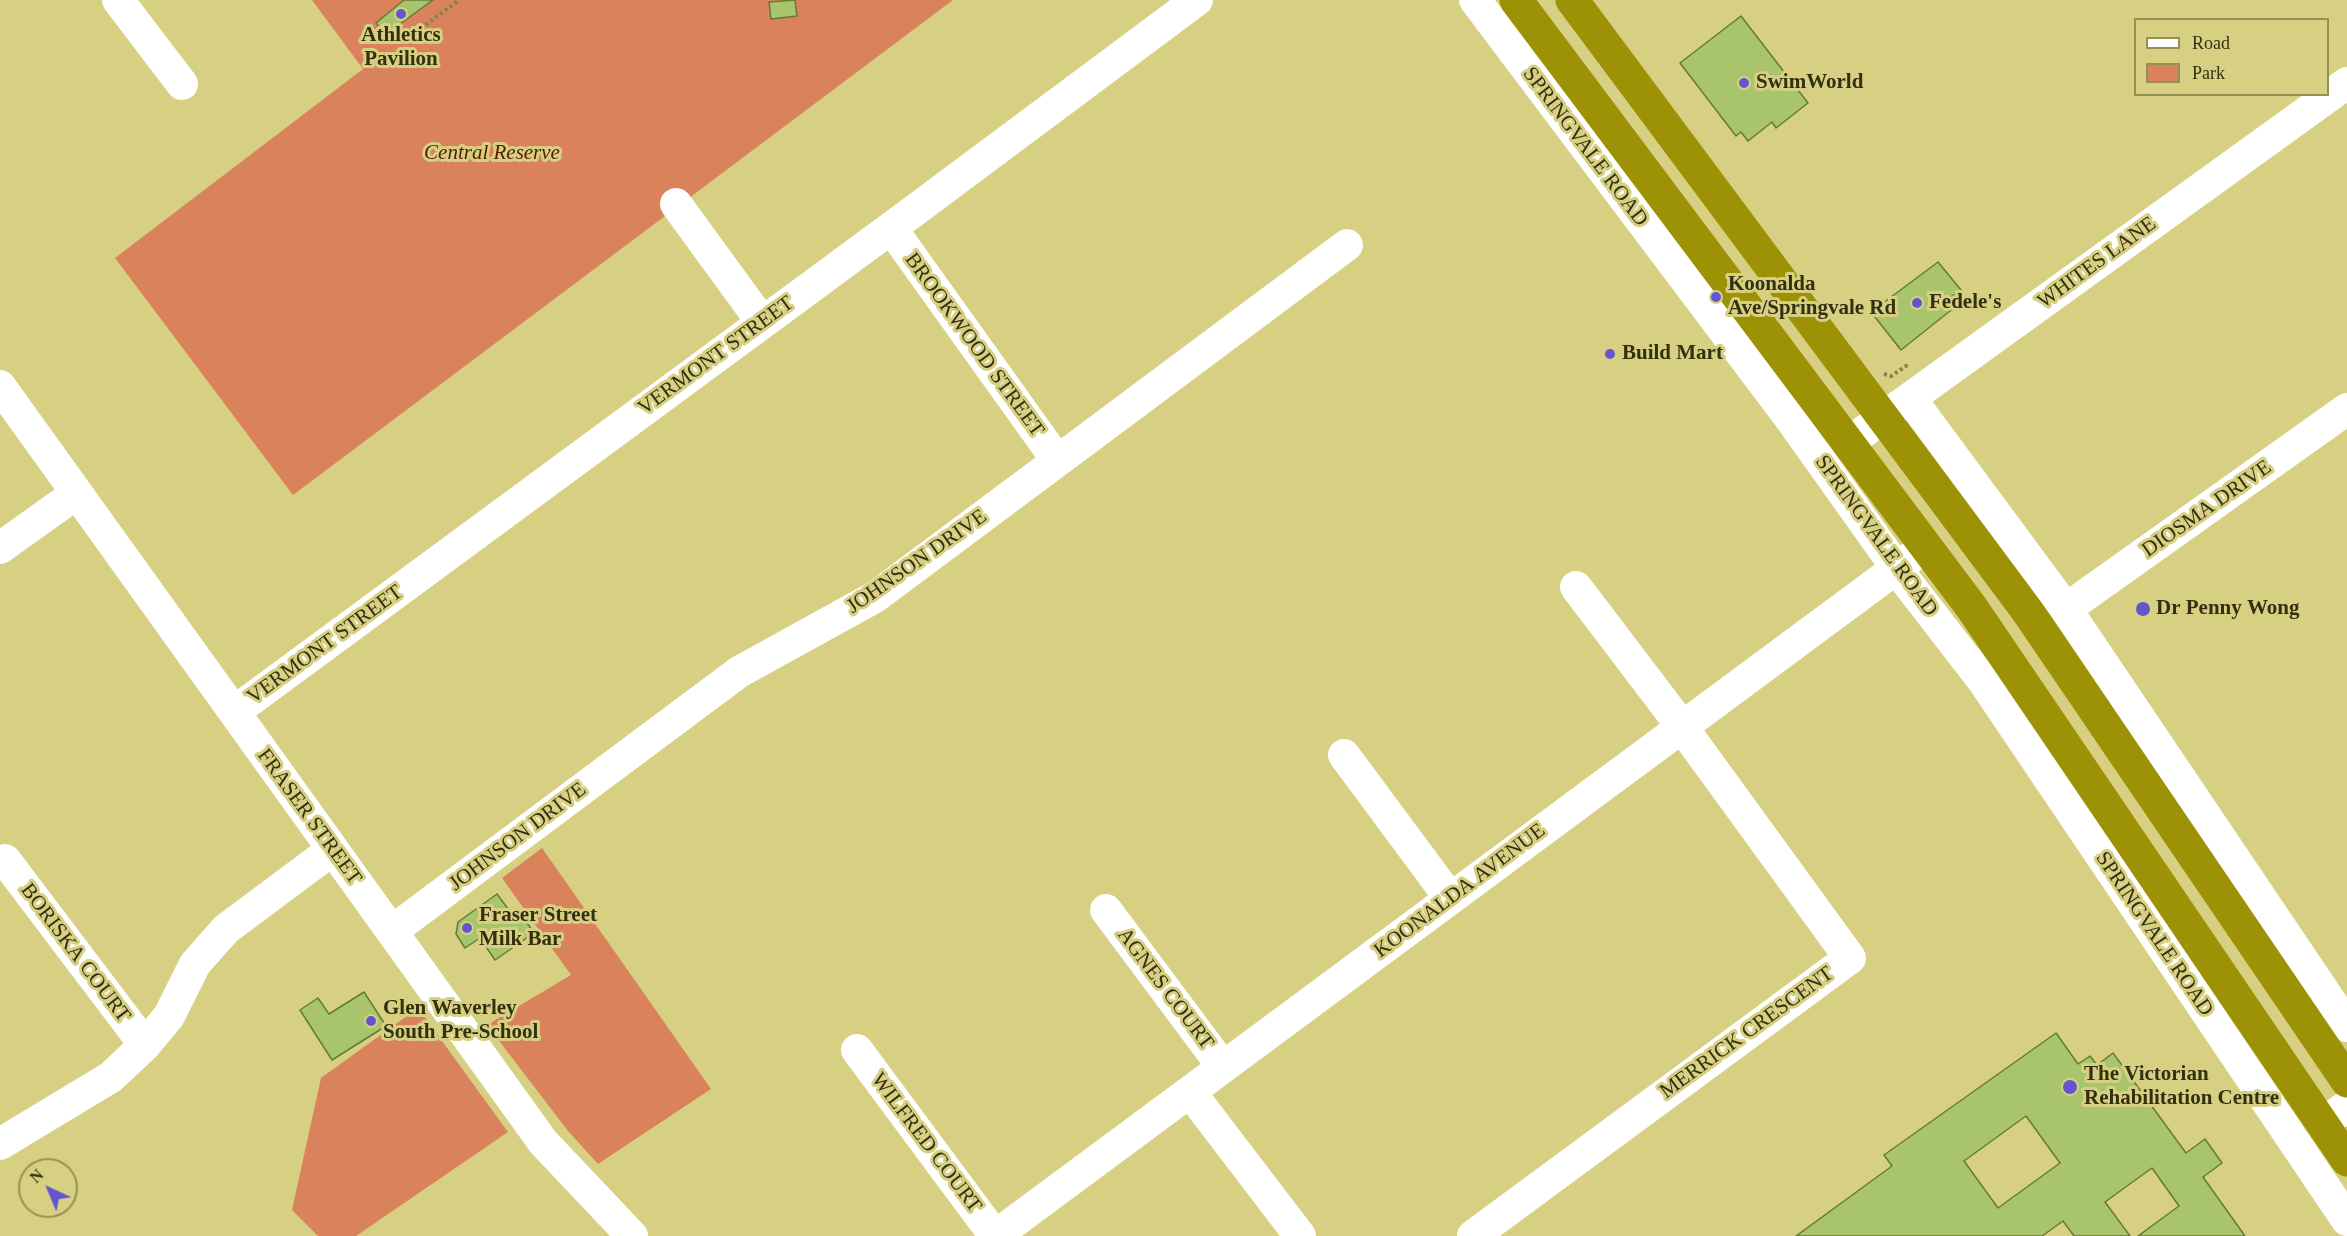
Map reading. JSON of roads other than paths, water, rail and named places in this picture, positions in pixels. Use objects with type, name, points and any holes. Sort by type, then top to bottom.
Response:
[{"type":"highway","name":"SPRINGVALE ROAD","points":[[1516,0],[2014,668],[2292,1079],[2335,1115],[2347,1160]]},
{"type":"highway","points":[[1572,0],[2034,620],[2347,1081]]},
{"type":"street","points":[[118,0],[182,84]]},
{"type":"street","name":"VERMONT STREET","points":[[234,712],[1197,0]]},
{"type":"street","name":"SPRINGVALE ROAD","points":[[1475,0],[1792,421],[1897,568],[2004,711],[2347,1220]]},
{"type":"street","name":"WHITES LANE","points":[[1848,443],[2347,83]]},
{"type":"street","points":[[676,204],[762,322]]},
{"type":"street","name":"BROOKWOOD STREET","points":[[891,228],[1057,460]]},
{"type":"street","name":"JOHNSON DRIVE","points":[[392,931],[739,672],[875,597],[1347,245]]},
{"type":"street","name":"FRASER STREET","points":[[0,386],[543,1142],[632,1236]]},
{"type":"street","points":[[1910,398],[2066,609],[2347,1026]]},
{"type":"street","name":"DIOSMA DRIVE","points":[[2066,609],[2347,409]]},
{"type":"street","points":[[0,548],[77,493]]},
{"type":"street","name":"KOONALDA AVENUE","points":[[995,1236],[1926,547]]},
{"type":"street","points":[[1576,587],[1682,727]]},
{"type":"street","name":"MERRICK CRESCENT","points":[[1473,1236],[1850,958],[1682,727]]},
{"type":"street","points":[[1344,755],[1450,898]]},
{"type":"street","points":[[0,1144],[111,1077],[145,1045],[169,1016],[195,964],[226,929],[332,850]]},
{"type":"street","name":"BORISKA COURT","points":[[5,860],[145,1045]]},
{"type":"street","name":"AGNES COURT","points":[[1106,910],[1223,1067]]},
{"type":"street","name":"WILFRED COURT","points":[[857,1050],[995,1236]]},
{"type":"street","points":[[2256,1086],[2292,1079]]},
{"type":"street","points":[[1190,1092],[1300,1236]]},
{"type":"place","name":"Athletics Pavilion","points":[[401,14]]},
{"type":"place","name":"SwimWorld","points":[[1744,83]]},
{"type":"place","name":"Koonalda Ave/Springvale Rd","points":[[1716,297]]},
{"type":"place","name":"Fedele's","points":[[1917,303]]},
{"type":"place","name":"Build Mart","points":[[1610,354]]},
{"type":"place","name":"Dr Penny Wong","points":[[2143,609]]},
{"type":"place","name":"Fraser Street Milk Bar","points":[[467,928]]},
{"type":"place","name":"Glen Waverley South Pre-School","points":[[371,1021]]},
{"type":"place","name":"The Victorian Rehabilitation Centre","points":[[2070,1087]]},
{"type":"park label","name":"Central Reserve","points":[[492,153]]}]
